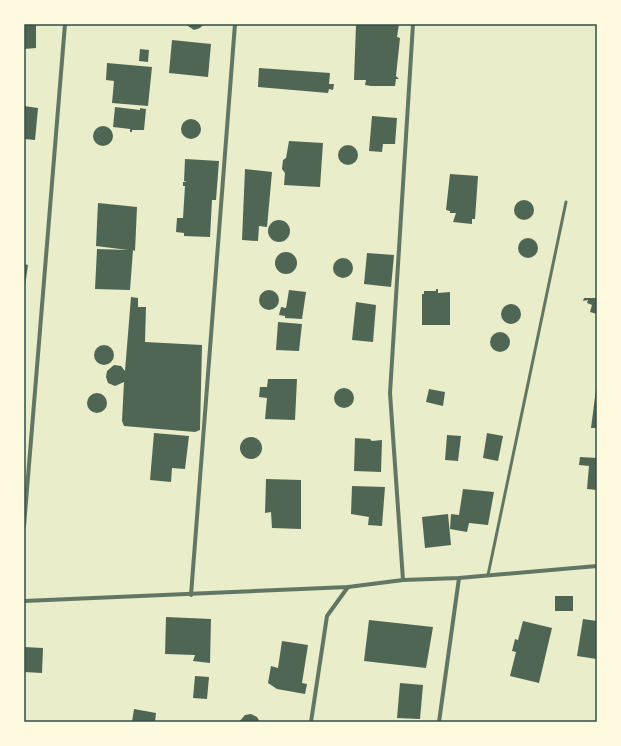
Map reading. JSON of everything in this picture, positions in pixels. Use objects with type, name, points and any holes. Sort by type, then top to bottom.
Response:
[{"type":"street","points":[[24,526],[65,24]]},
{"type":"street","points":[[190,595],[235,24]]},
{"type":"street","points":[[403,580],[390,393],[413,24]]},
{"type":"street","points":[[24,601],[348,587],[403,580],[459,578],[597,566]]},
{"type":"street","points":[[439,722],[459,578]]},
{"type":"street","points":[[311,722],[328,616],[348,587]]},
{"type":"lane","points":[[488,575],[566,202]]},
{"type":"building","points":[[24,24],[36,24],[36,48],[24,49]]},
{"type":"building","points":[[185,24],[204,24],[200,28],[194,30]]},
{"type":"building","points":[[399,24],[397,37],[400,38],[396,76],[399,79],[396,79],[395,86],[371,86],[365,85],[366,80],[354,80],[356,25]]},
{"type":"building","points":[[172,40],[211,44],[208,77],[169,73]]},
{"type":"building","points":[[140,49],[149,50],[148,62],[139,61]]},
{"type":"building","points":[[107,63],[152,67],[148,106],[112,103],[114,81],[106,80]]},
{"type":"building","points":[[259,68],[330,73],[329,84],[334,84],[333,90],[329,89],[328,93],[258,87]]},
{"type":"building","points":[[24,106],[38,108],[35,140],[24,139]]},
{"type":"building","points":[[115,107],[140,110],[140,108],[146,109],[144,130],[132,130],[132,132],[130,132],[130,129],[113,127]]},
{"type":"building","points":[[372,116],[397,118],[395,144],[383,144],[382,152],[369,151]]},
{"type":"building","points":[[187,119],[195,119],[201,125],[201,133],[195,139],[187,139],[181,133],[181,125]]},
{"type":"building","points":[[99,126],[107,126],[113,132],[113,140],[107,146],[99,146],[93,140],[93,132]]},
{"type":"building","points":[[289,141],[323,143],[320,187],[284,185],[285,173],[282,169],[283,160],[286,158]]},
{"type":"building","points":[[344,145],[352,145],[358,151],[358,159],[352,165],[344,165],[338,159],[338,151]]},
{"type":"building","points":[[185,159],[219,161],[216,200],[212,200],[210,237],[184,236],[184,233],[176,232],[177,218],[183,218],[185,186],[183,186],[183,182],[187,182],[184,181]]},
{"type":"building","points":[[245,169],[272,172],[267,227],[259,226],[258,241],[242,240]]},
{"type":"building","points":[[450,174],[478,176],[475,219],[472,219],[472,224],[453,222],[456,213],[450,213],[450,211],[446,210]]},
{"type":"building","points":[[520,200],[528,200],[534,206],[534,214],[528,220],[520,220],[514,214],[514,206]]},
{"type":"building","points":[[98,203],[137,207],[135,251],[133,250],[130,290],[95,289],[97,249],[128,250],[96,246]]},
{"type":"building","points":[[279,220],[287,223],[290,231],[287,239],[279,242],[271,239],[268,231],[271,223]]},
{"type":"building","points":[[524,238],[532,238],[538,244],[538,252],[532,258],[524,258],[518,252],[518,244]]},
{"type":"building","points":[[286,252],[294,255],[297,263],[294,271],[286,274],[278,271],[275,263],[278,255]]},
{"type":"building","points":[[367,253],[394,255],[391,287],[364,284]]},
{"type":"building","points":[[339,258],[347,258],[353,264],[353,272],[347,278],[339,278],[333,272],[333,264]]},
{"type":"building","points":[[24,264],[28,265],[25,286],[24,286]]},
{"type":"building","points":[[436,289],[438,289],[438,293],[450,292],[450,325],[422,325],[422,294],[424,294],[424,291],[436,291]]},
{"type":"building","points":[[265,290],[273,290],[279,296],[279,304],[273,310],[265,310],[259,304],[259,296]]},
{"type":"building","points":[[289,290],[306,292],[302,319],[285,318],[285,316],[279,315],[281,307],[286,308]]},
{"type":"building","points":[[131,297],[138,298],[138,307],[146,307],[145,342],[202,345],[200,430],[195,432],[124,426],[122,421],[124,382],[115,386],[108,383],[106,377],[107,371],[114,365],[121,366],[125,371]]},
{"type":"building","points":[[584,298],[597,298],[597,314],[590,312],[592,305],[587,303],[588,300],[583,301]]},
{"type":"building","points":[[356,302],[376,305],[373,342],[352,340]]},
{"type":"building","points":[[507,304],[515,304],[521,310],[521,318],[515,324],[507,324],[501,318],[501,310]]},
{"type":"building","points":[[278,322],[302,324],[299,351],[276,350]]},
{"type":"building","points":[[496,332],[504,332],[510,338],[510,346],[504,352],[496,352],[490,346],[490,338]]},
{"type":"building","points":[[100,345],[108,345],[114,351],[114,359],[108,365],[100,365],[94,359],[94,351]]},
{"type":"building","points":[[268,379],[297,379],[295,420],[265,419],[267,398],[259,397],[260,387],[267,387]]},
{"type":"building","points":[[340,388],[348,388],[354,394],[354,402],[348,408],[340,408],[334,402],[334,394]]},
{"type":"building","points":[[429,389],[445,392],[443,406],[426,402]]},
{"type":"building","points":[[596,389],[597,428],[591,428]]},
{"type":"building","points":[[93,393],[101,393],[107,399],[107,407],[101,413],[93,413],[87,407],[87,399]]},
{"type":"building","points":[[154,433],[189,436],[185,469],[172,468],[171,482],[150,480]]},
{"type":"building","points":[[487,433],[503,436],[498,461],[483,458]]},
{"type":"building","points":[[447,435],[461,436],[458,461],[445,460]]},
{"type":"building","points":[[251,437],[259,440],[262,448],[259,456],[251,459],[243,456],[240,448],[243,440]]},
{"type":"building","points":[[355,438],[370,439],[372,441],[382,440],[381,472],[354,471]]},
{"type":"building","points":[[580,457],[597,458],[597,490],[587,489],[589,466],[579,465]]},
{"type":"building","points":[[266,479],[301,480],[301,529],[272,528],[271,512],[265,513]]},
{"type":"building","points":[[352,486],[385,487],[382,526],[368,525],[369,517],[351,514]]},
{"type":"building","points":[[463,489],[494,492],[488,525],[469,523],[467,532],[450,529],[451,514],[459,515]]},
{"type":"building","points":[[448,514],[451,545],[425,548],[422,517]]},
{"type":"building","points":[[555,596],[573,596],[573,611],[555,611]]},
{"type":"building","points":[[166,617],[211,619],[210,663],[193,661],[195,655],[165,654]]},
{"type":"building","points":[[583,619],[597,621],[597,659],[577,656]]},
{"type":"building","points":[[369,620],[433,627],[426,668],[364,661]]},
{"type":"building","points":[[523,621],[552,628],[539,683],[510,676],[516,652],[512,651],[515,639],[518,640]]},
{"type":"building","points":[[282,641],[308,645],[302,683],[307,684],[305,694],[277,689],[268,683],[271,666],[278,668]]},
{"type":"building","points":[[24,647],[43,648],[42,673],[24,672]]},
{"type":"building","points":[[195,676],[209,677],[207,699],[193,698]]},
{"type":"building","points":[[400,683],[423,685],[420,719],[397,718]]},
{"type":"building","points":[[134,709],[156,713],[155,722],[132,722]]},
{"type":"building","points":[[251,714],[257,717],[260,722],[239,722],[245,715]]}]
